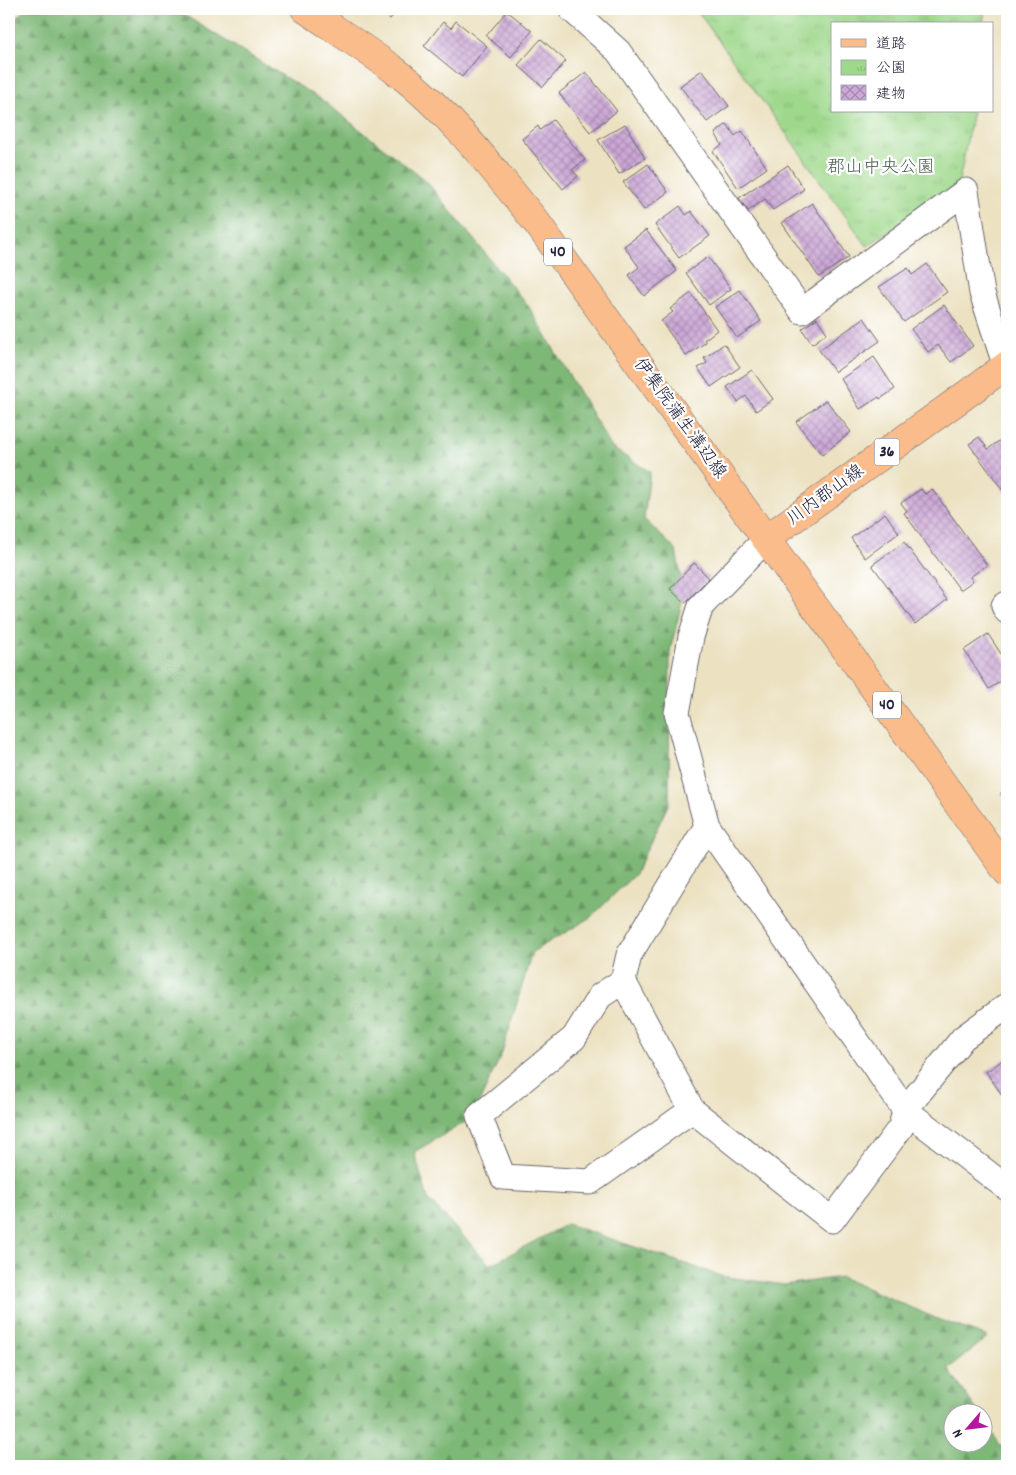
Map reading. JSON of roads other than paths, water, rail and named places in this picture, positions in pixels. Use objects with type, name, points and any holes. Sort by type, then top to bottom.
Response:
[{"type":"main road","name":"伊集院蒲生溝辺線","points":[[305,9],[397,72],[435,106],[474,146],[537,223],[767,538],[1007,872]]},
{"type":"main road","name":"川内郡山線","points":[[767,538],[1006,368]]},
{"type":"street","points":[[571,9],[618,51],[802,311],[966,191],[982,293],[1006,368]]},
{"type":"street","points":[[767,538],[701,606],[691,637],[676,712],[707,826],[905,1110],[1007,1188]]},
{"type":"street","points":[[1007,604],[1004,606],[1007,611]]},
{"type":"street","points":[[707,826],[629,956],[623,981],[692,1110],[832,1220],[901,1127],[905,1110],[963,1038],[1007,1006]]},
{"type":"street","points":[[623,981],[600,996],[574,1038],[479,1116],[503,1177],[590,1182],[692,1110]]},
{"type":"park label","name":"郡山中央公園","points":[[881,168]]}]
